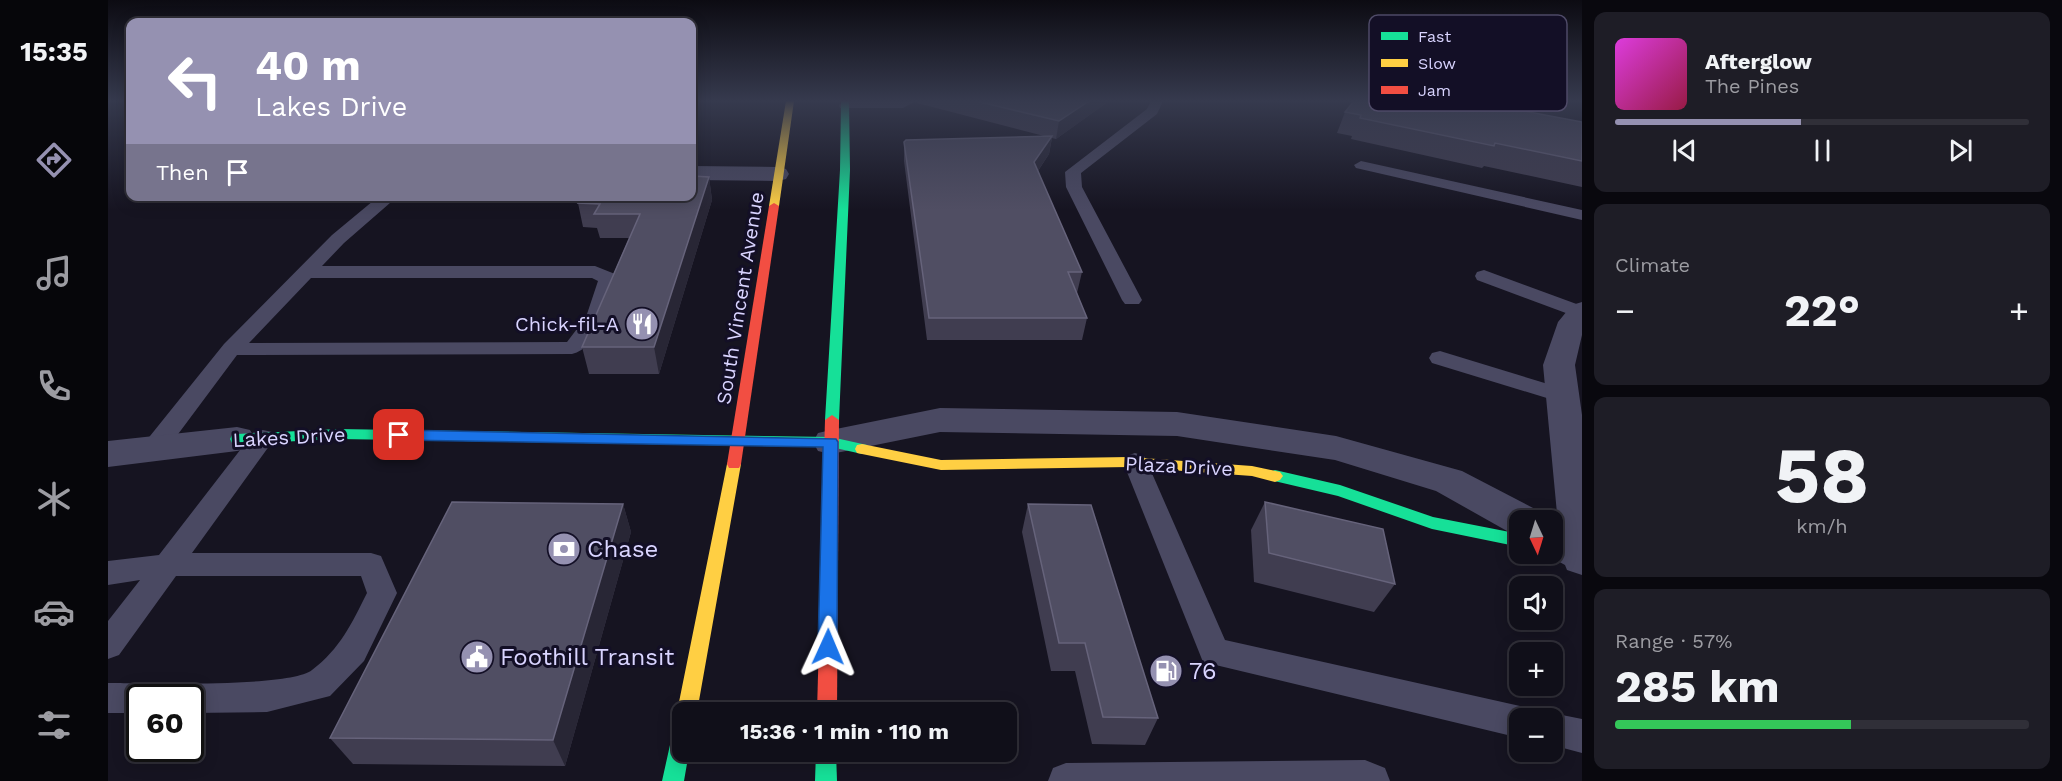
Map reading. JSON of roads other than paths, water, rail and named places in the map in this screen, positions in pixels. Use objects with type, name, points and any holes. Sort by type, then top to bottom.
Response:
[{"type":"main road","name":"South Vincent Avenue","points":[[689,702],[729,499],[784,137]]},
{"type":"main road","points":[[827,702],[831,442],[845,137]]},
{"type":"main road","name":"Lakes Drive","points":[[250,439],[338,434],[831,442]]},
{"type":"main road","name":"Plaza Drive","points":[[831,442],[941,465],[1135,462],[1252,471],[1340,491],[1432,523],[1509,539]]},
{"type":"main road","points":[[674,781],[677,762]]},
{"type":"main road","points":[[826,762],[826,781]]},
{"type":"street","points":[[696,173],[778,174]]},
{"type":"street","points":[[1582,312],[1574,318],[1559,365],[1582,556]]},
{"type":"street","points":[[831,442],[940,420],[1178,424],[1245,432],[1336,448],[1449,481],[1509,514]]},
{"type":"street","name":"Lakes Drive","points":[[108,454],[155,447],[250,439]]},
{"type":"street","points":[[1563,545],[1582,556]]},
{"type":"street","points":[[1563,551],[1582,556]]},
{"type":"lane","points":[[1117,137],[1072,172],[1074,187],[1131,300]]},
{"type":"lane","points":[[1361,165],[1582,215]]},
{"type":"lane","points":[[155,447],[231,350],[305,272],[383,201]]},
{"type":"lane","points":[[231,350],[572,348],[585,338],[607,292],[608,278],[596,272],[305,272]]},
{"type":"lane","points":[[1484,276],[1582,312]]},
{"type":"lane","points":[[1440,358],[1563,396]]},
{"type":"lane","points":[[108,645],[169,565],[250,439]]},
{"type":"lane","points":[[1135,462],[1214,652],[1509,719]]},
{"type":"lane","points":[[108,573],[169,565],[371,564],[382,593],[353,651],[319,685],[267,697],[204,698]]},
{"type":"lane","points":[[108,698],[126,698]]},
{"type":"lane","points":[[1563,732],[1582,736]]},
{"type":"lane","points":[[1066,781],[1368,779]]},
{"type":"place","name":"Chick-fil-A","points":[[642,324]]},
{"type":"place","name":"Chase","points":[[564,549]]},
{"type":"place","name":"Foothill Transit","points":[[477,657]]},
{"type":"place","name":"76","points":[[1166,671]]}]
